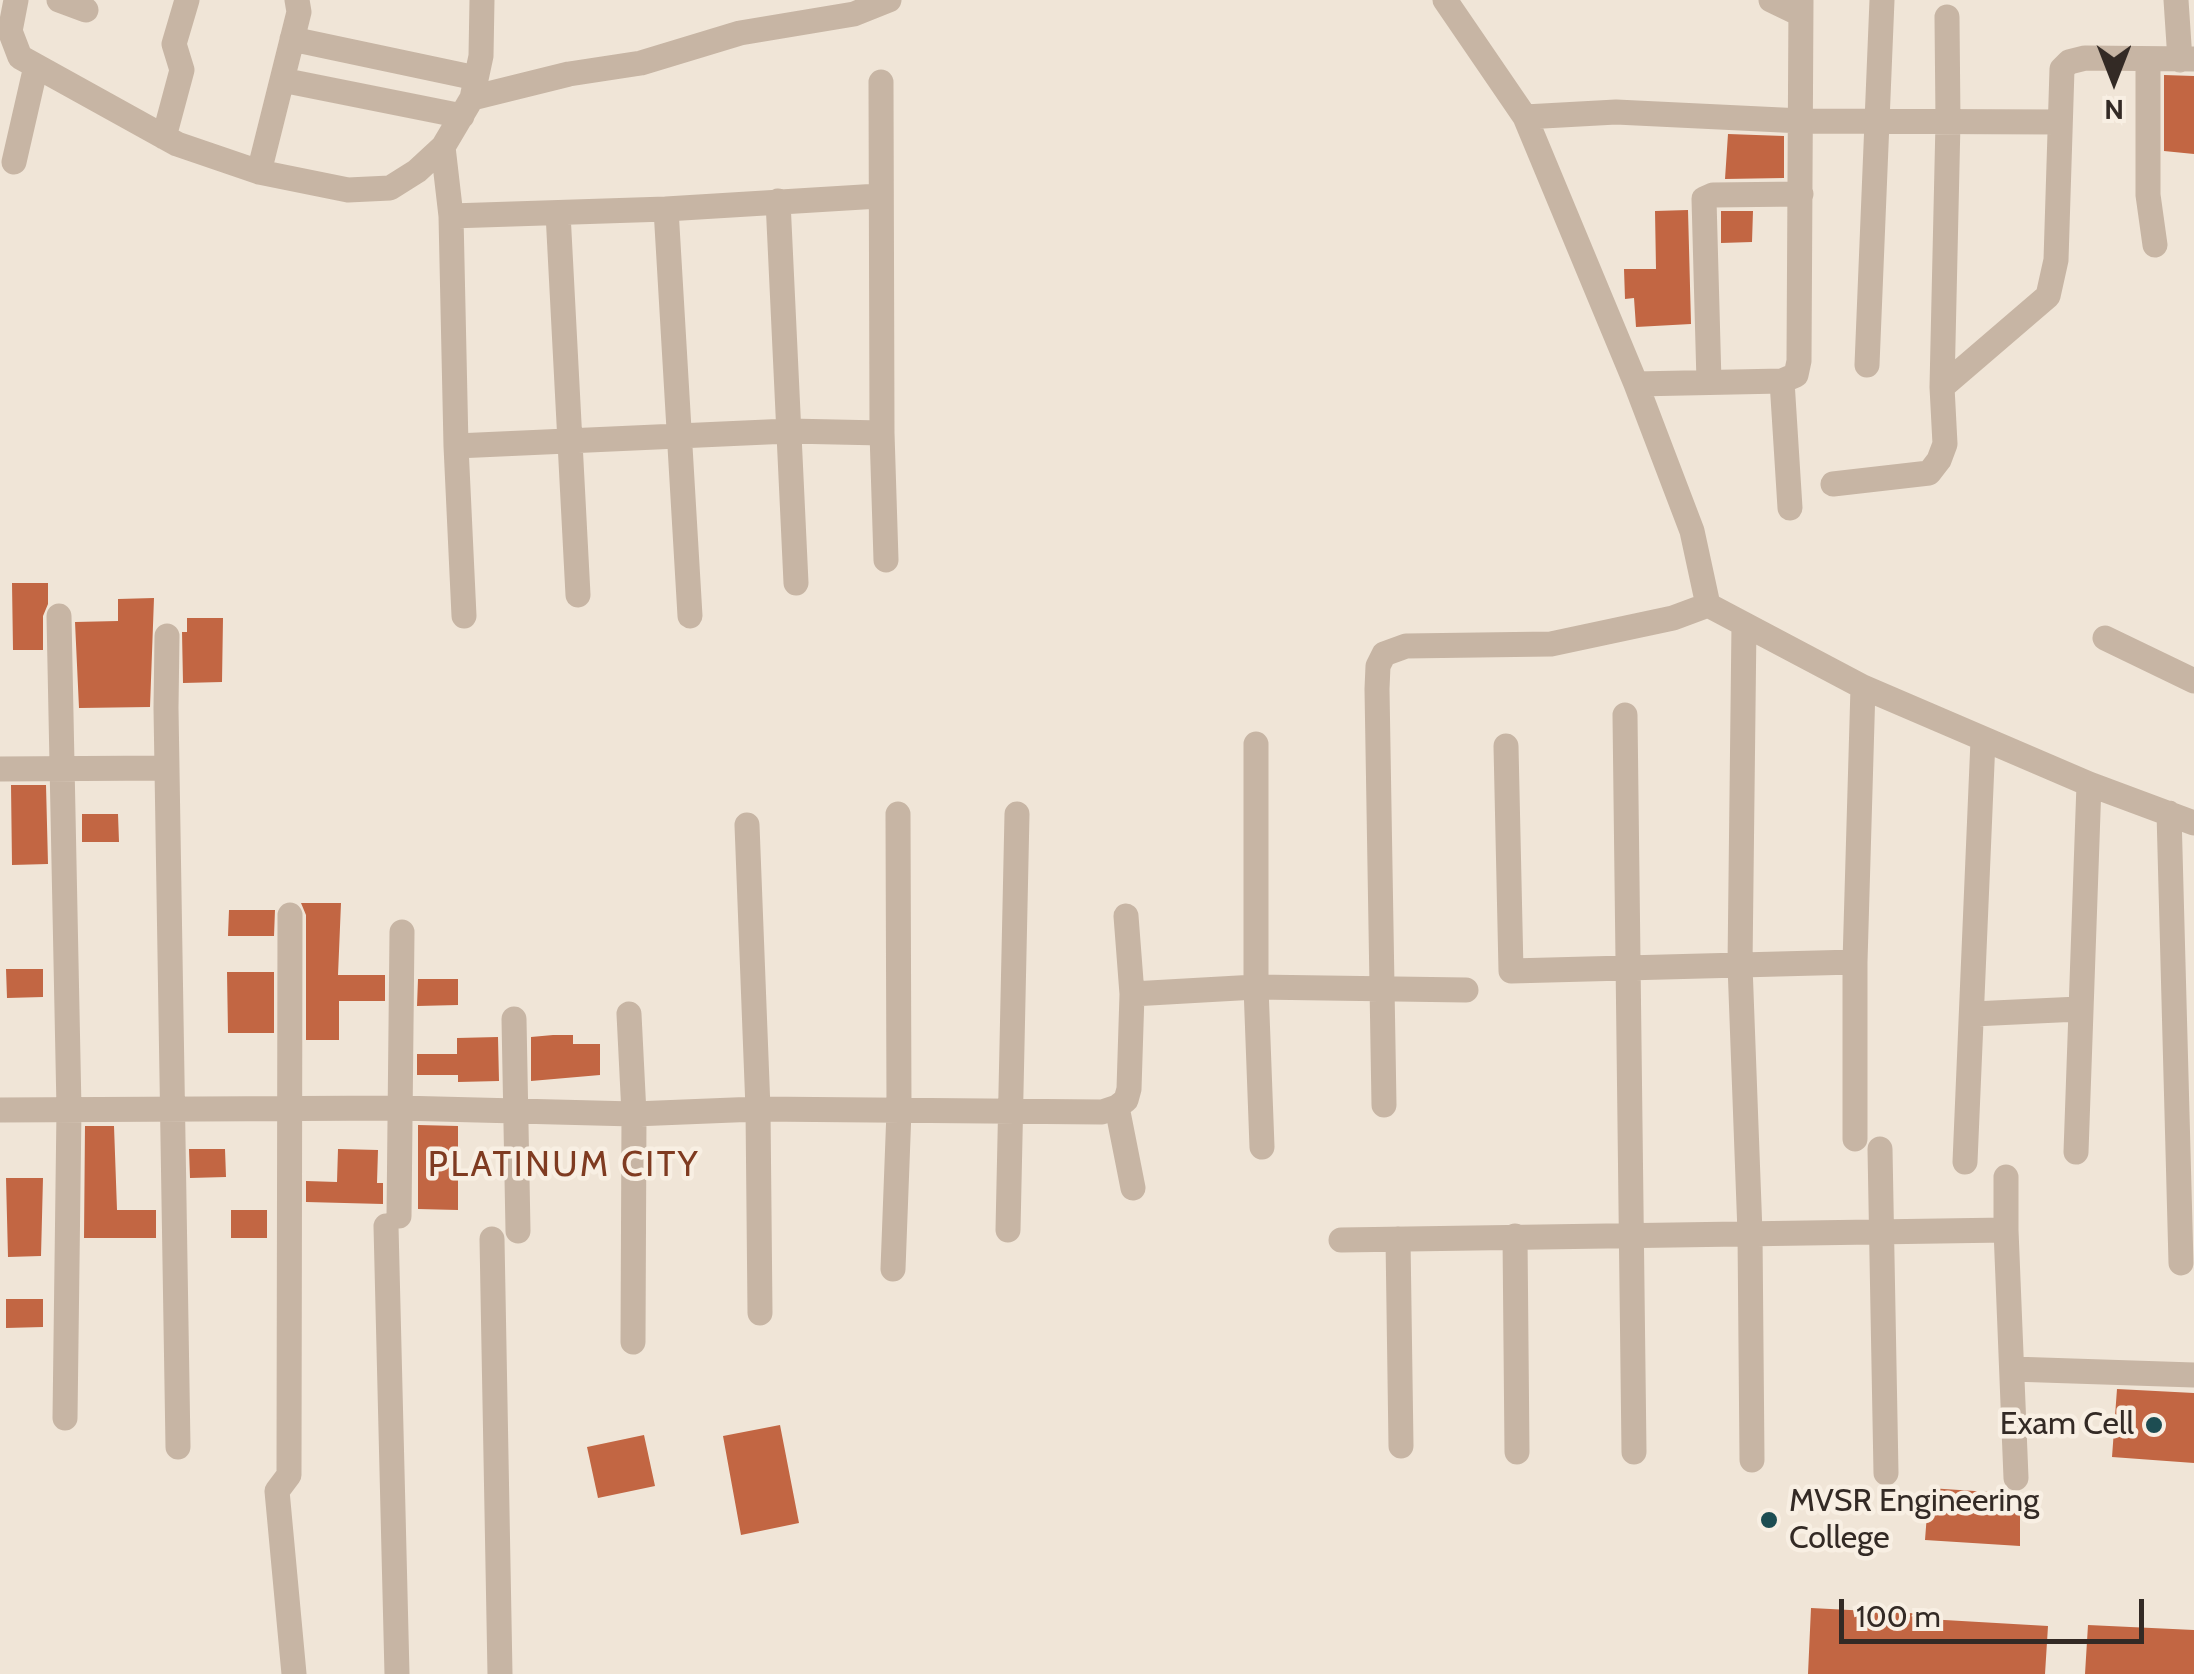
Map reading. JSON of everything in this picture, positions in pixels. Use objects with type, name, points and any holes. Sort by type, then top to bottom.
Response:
[{"type":"street","points":[[16,0],[10,31],[20,58],[164,137],[258,172],[348,190],[390,188],[417,171],[443,147],[470,97],[481,56],[482,0]]},
{"type":"street","points":[[58,0],[86,10]]},
{"type":"street","points":[[164,137],[182,70],[174,44],[187,0]]},
{"type":"street","points":[[258,172],[299,12],[298,0]]},
{"type":"street","points":[[282,80],[470,97],[568,74],[640,63],[740,33],[854,14],[889,0]]},
{"type":"street","points":[[1444,0],[1525,117],[1636,384],[1692,531],[1708,606]]},
{"type":"street","points":[[1636,384],[1782,381],[1796,375],[1802,121],[1800,6],[1771,0]]},
{"type":"street","points":[[1867,365],[1882,0]]},
{"type":"street","points":[[1942,387],[2048,296],[2056,260],[2062,68],[2085,58],[2187,59],[2176,0]]},
{"type":"street","points":[[1833,484],[1928,473],[1945,444],[1942,387],[1947,17]]},
{"type":"street","points":[[292,39],[470,97]]},
{"type":"street","points":[[2148,60],[2148,195],[2155,245]]},
{"type":"street","points":[[14,162],[36,66]]},
{"type":"street","points":[[881,82],[879,196],[886,560]]},
{"type":"street","points":[[1525,117],[1616,112],[1802,121],[2060,122]]},
{"type":"street","points":[[443,147],[450,216],[464,616]]},
{"type":"street","points":[[1709,382],[1704,199],[1713,195],[1800,194]]},
{"type":"street","points":[[450,216],[666,209],[879,196]]},
{"type":"street","points":[[778,202],[796,583]]},
{"type":"street","points":[[666,209],[690,616]]},
{"type":"street","points":[[558,212],[578,595]]},
{"type":"street","points":[[1782,381],[1790,508]]},
{"type":"street","points":[[456,446],[789,431],[882,433]]},
{"type":"street","points":[[1384,1105],[1378,666],[1384,654],[1406,646],[1551,644],[1673,618],[1708,606],[1862,686],[2088,784],[2194,823]]},
{"type":"street","points":[[60,616],[69,1109],[65,1418]]},
{"type":"street","points":[[1744,624],[1740,965],[1750,1234],[1752,1460]]},
{"type":"street","points":[[168,636],[178,1448]]},
{"type":"street","points":[[2105,638],[2194,680]]},
{"type":"street","points":[[1855,1139],[1854,962],[1862,686]]},
{"type":"street","points":[[1625,715],[1634,1452]]},
{"type":"street","points":[[1965,1162],[1983,740]]},
{"type":"street","points":[[1256,744],[1256,987],[1262,1147]]},
{"type":"street","points":[[1506,746],[1511,971],[1854,962]]},
{"type":"street","points":[[0,769],[167,768]]},
{"type":"street","points":[[2076,1152],[2088,784]]},
{"type":"street","points":[[2169,813],[2181,1263]]},
{"type":"street","points":[[893,1269],[899,1112],[898,814]]},
{"type":"street","points":[[1008,1230],[1018,814]]},
{"type":"street","points":[[746,825],[758,1109],[760,1313]]},
{"type":"street","points":[[290,915],[288,1475],[277,1491],[294,1674]]},
{"type":"street","points":[[0,1110],[1102,1112],[1126,1100],[1129,1088],[1132,994],[1126,916]]},
{"type":"street","points":[[397,1674],[393,1221],[400,1108],[402,932]]},
{"type":"street","points":[[1132,994],[1256,987],[1466,990]]},
{"type":"street","points":[[1973,1014],[2079,1009]]},
{"type":"street","points":[[628,1014],[634,1114],[634,1342]]},
{"type":"street","points":[[514,1018],[518,1232]]},
{"type":"street","points":[[1117,1107],[1133,1188]]},
{"type":"street","points":[[1880,1150],[1886,1473]]},
{"type":"street","points":[[2006,1177],[2016,1478]]},
{"type":"street","points":[[1341,1240],[2006,1230]]},
{"type":"street","points":[[1515,1236],[1517,1452]]},
{"type":"street","points":[[492,1238],[500,1674]]},
{"type":"street","points":[[1398,1238],[1401,1446]]},
{"type":"street","points":[[2012,1369],[2194,1376]]},
{"type":"building","points":[[2164,75],[2194,76],[2194,154],[2164,151]]},
{"type":"building","points":[[1728,134],[1784,136],[1784,178],[1725,179]]},
{"type":"building","points":[[1688,210],[1691,324],[1636,327],[1634,298],[1625,299],[1624,269],[1656,269],[1655,211]]},
{"type":"building","points":[[1721,211],[1753,211],[1752,242],[1721,243]]},
{"type":"building","points":[[12,583],[48,583],[43,650],[13,650]]},
{"type":"building","points":[[154,598],[150,707],[79,708],[75,622],[118,621],[118,599]]},
{"type":"building","points":[[187,618],[223,618],[222,682],[183,683],[182,632],[187,632]]},
{"type":"building","points":[[11,785],[46,785],[48,864],[12,865]]},
{"type":"building","points":[[82,814],[118,814],[119,842],[82,842]]},
{"type":"building","points":[[301,903],[341,903],[338,975],[385,975],[385,1001],[339,1001],[339,1040],[306,1040],[306,915]]},
{"type":"building","points":[[229,910],[275,910],[274,936],[228,936]]},
{"type":"building","points":[[6,969],[43,969],[43,997],[7,998]]},
{"type":"building","points":[[227,972],[274,972],[274,1033],[228,1033]]},
{"type":"building","points":[[418,979],[458,979],[458,1005],[417,1006]]},
{"type":"building","points":[[573,1035],[573,1044],[600,1044],[600,1075],[531,1081],[531,1037]]},
{"type":"building","points":[[498,1037],[499,1081],[458,1082],[458,1075],[417,1075],[417,1054],[457,1054],[457,1038]]},
{"type":"building","points":[[418,1125],[458,1126],[458,1210],[418,1209]]},
{"type":"building","points":[[85,1126],[114,1126],[117,1210],[156,1210],[156,1238],[84,1238]]},
{"type":"building","points":[[189,1149],[225,1149],[226,1177],[190,1178]]},
{"type":"building","points":[[338,1149],[378,1150],[377,1183],[383,1183],[383,1204],[306,1202],[306,1181],[337,1182]]},
{"type":"building","points":[[6,1178],[43,1178],[41,1256],[8,1257]]},
{"type":"building","points":[[231,1210],[267,1210],[267,1238],[231,1238]]},
{"type":"building","points":[[6,1299],[43,1299],[43,1327],[6,1328]]},
{"type":"building","name":"Exam Cell","points":[[2117,1389],[2194,1393],[2194,1463],[2112,1457]]},
{"type":"building","points":[[780,1425],[799,1523],[741,1535],[723,1436]]},
{"type":"building","points":[[644,1435],[655,1486],[598,1498],[587,1447]]},
{"type":"building","points":[[1929,1488],[2020,1494],[2020,1546],[1925,1540]]},
{"type":"building","points":[[1811,1608],[2048,1626],[2045,1674],[1808,1674]]},
{"type":"building","points":[[2088,1625],[2194,1630],[2194,1674],[2085,1674]]},
{"type":"place","name":"Exam Cell","points":[[2154,1425]]},
{"type":"place","name":"MVSR Engineering College","points":[[1769,1520]]},
{"type":"district","name":"PLATINUM CITY","points":[[564,1166]]}]
